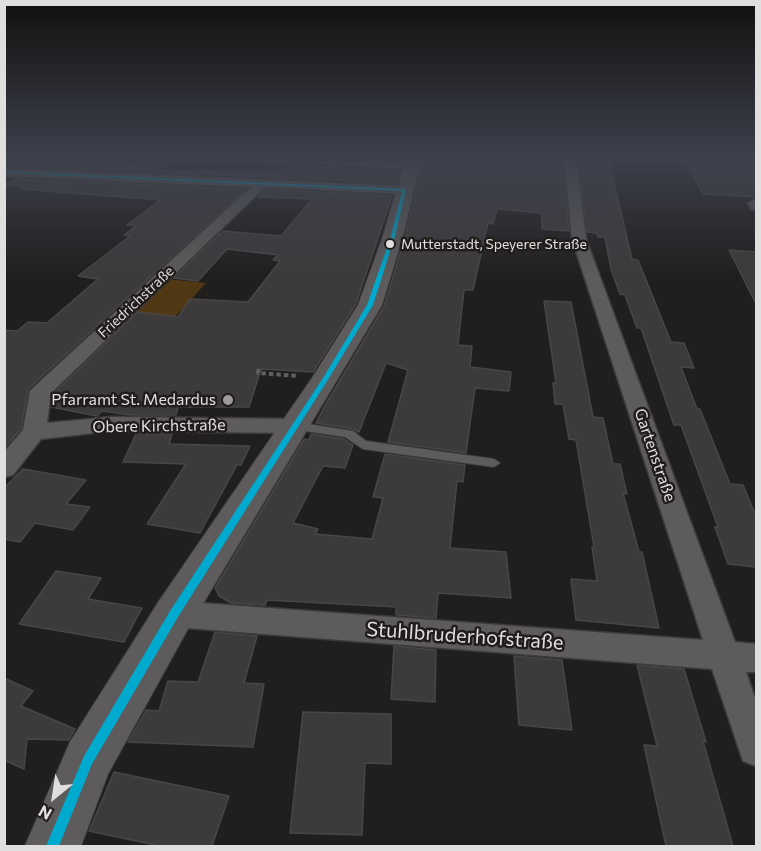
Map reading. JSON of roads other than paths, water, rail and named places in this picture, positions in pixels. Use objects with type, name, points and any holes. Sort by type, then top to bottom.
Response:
[{"type":"main road","points":[[52,846],[88,760],[174,614],[370,305],[403,197]]},
{"type":"street","name":"Friedrichstraße","points":[[34,432],[41,391],[247,197]]},
{"type":"street","name":"Gartenstraße","points":[[574,197],[579,239],[756,748]]},
{"type":"street","name":"Obere Kirchstraße","points":[[34,432],[111,424],[295,426]]},
{"type":"street","points":[[4,470],[34,432]]},
{"type":"street","name":"Stuhlbruderhofstraße","points":[[174,614],[756,657]]},
{"type":"lane","points":[[295,426],[349,435],[363,445],[494,463]]},
{"type":"place","name":"Mutterstadt, Speyerer Straße","points":[[390,244]]},
{"type":"place","name":"Pfarramt St. Medardus","points":[[228,400]]}]
